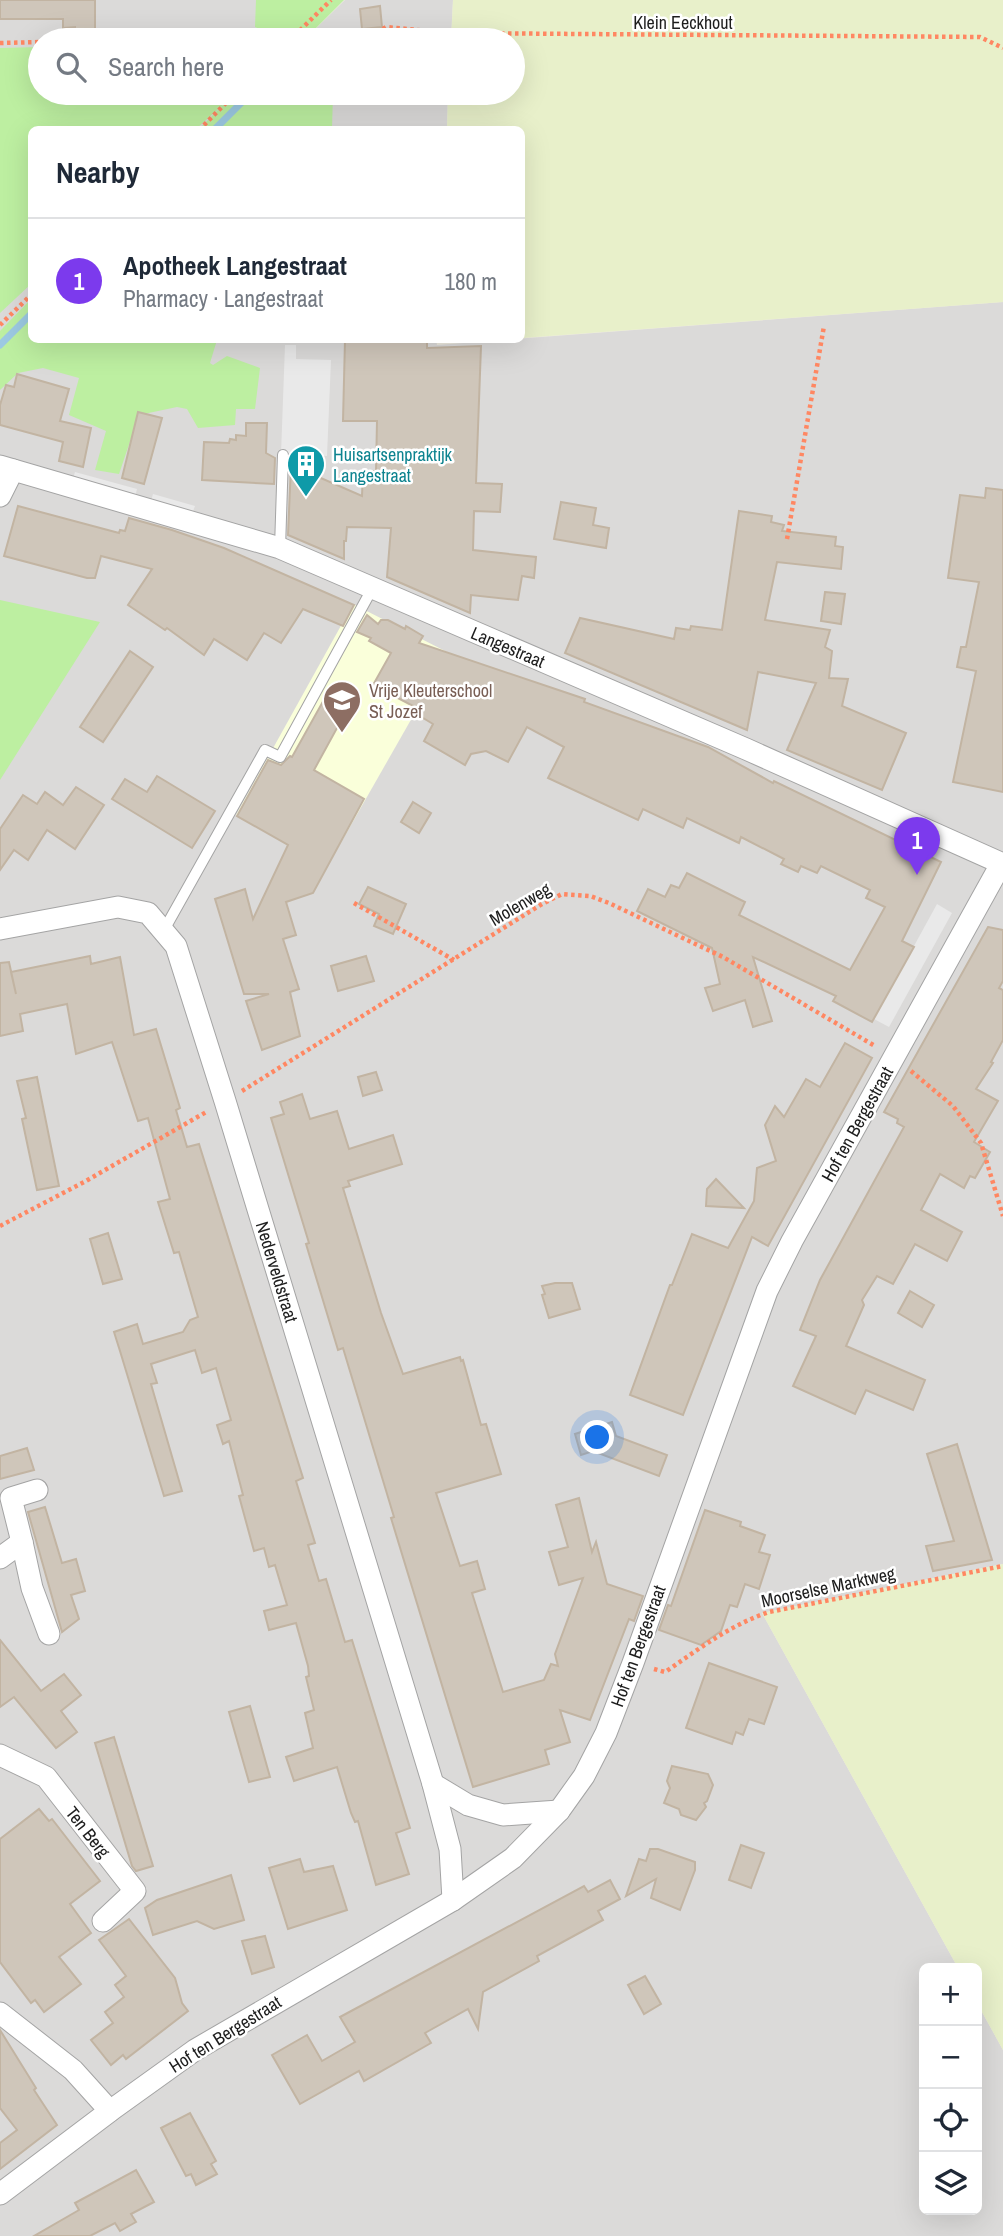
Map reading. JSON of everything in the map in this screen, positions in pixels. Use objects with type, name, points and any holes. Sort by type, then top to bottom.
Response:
[{"type":"street","name":"Langestraat","points":[[6,468],[280,548],[746,749],[1002,864]]},
{"type":"street","points":[[0,496],[6,468]]},
{"type":"street","name":"Hof ten Bergestraat","points":[[0,2194],[110,2110],[195,2050],[453,1900],[513,1858],[559,1811],[590,1765],[606,1733],[767,1291],[893,1057],[1002,864]]},
{"type":"street","name":"Nederveldstraat","points":[[0,929],[118,907],[148,913],[176,946],[433,1784],[450,1849],[453,1900]]},
{"type":"street","points":[[37,1490],[11,1498],[32,1588],[49,1634]]},
{"type":"street","points":[[0,1558],[22,1542]]},
{"type":"street","name":"Ten Berg","points":[[0,1755],[46,1777],[135,1891],[103,1921]]},
{"type":"street","points":[[433,1784],[468,1805],[503,1815],[559,1811]]},
{"type":"street","points":[[0,2014],[73,2070],[110,2110]]},
{"type":"lane","points":[[280,548],[283,455]]},
{"type":"lane","points":[[164,930],[265,750],[280,757],[372,589]]},
{"type":"path","points":[[302,28],[331,0]]},
{"type":"path","name":"Klein Eeckhout","points":[[525,34],[981,37],[1003,48]]},
{"type":"path","points":[[0,43],[28,42]]},
{"type":"path","points":[[203,126],[224,105]]},
{"type":"path","points":[[0,325],[28,298]]},
{"type":"path","points":[[787,539],[824,326]]},
{"type":"path","name":"Molenweg","points":[[0,1226],[84,1182],[225,1101],[562,894],[590,896],[624,909],[723,957],[893,1057],[953,1106],[982,1143],[1003,1216]]},
{"type":"path","points":[[354,903],[454,960]]},
{"type":"path","name":"Moorselse Marktweg","points":[[633,1663],[665,1672],[731,1628],[769,1612],[1003,1566]]},
{"type":"shaded area","points":[[0,0],[256,0],[258,28],[28,28],[28,105],[448,105],[447,126],[28,126],[28,343],[525,343],[525,338],[1003,302],[1003,1564],[762,1613],[955,1963],[919,1963],[919,2215],[982,2215],[982,2012],[1003,2050],[1003,2236],[0,2236]]},
{"type":"shaded area","points":[[345,0],[453,0],[452,28],[316,28]]},
{"type":"shaded area","points":[[453,0],[1003,0],[1003,302],[525,338],[525,126],[447,126],[448,105],[525,105],[525,28],[452,28]]},
{"type":"shaded area","points":[[285,345],[296,345],[296,359],[331,360],[327,456],[281,454]]},
{"type":"shaded area","points":[[75,472],[137,489],[135,497],[73,479]]},
{"type":"shaded area","points":[[153,494],[195,506],[192,514],[151,501]]},
{"type":"shaded area","name":"Vrije Kleuterschool St Jozef","points":[[353,604],[449,653],[327,867],[236,815]]},
{"type":"shaded area","points":[[937,904],[952,913],[889,1027],[874,1019]]},
{"type":"shaded area","points":[[1003,1564],[1003,2050],[982,2012],[982,1963],[955,1963],[762,1613]]},
{"type":"green space","points":[[256,0],[344,0],[316,28],[255,27]]},
{"type":"green space","points":[[28,47],[28,105],[223,105],[199,126],[28,126],[28,287],[0,313],[0,48]]},
{"type":"green space","points":[[223,105],[333,105],[332,126],[202,126]]},
{"type":"green space","points":[[28,302],[28,343],[216,343],[210,363],[213,365],[227,356],[260,368],[255,409],[236,409],[235,425],[198,428],[187,409],[177,407],[139,415],[119,474],[95,470],[106,431],[69,415],[79,378],[43,368],[18,373],[0,390],[0,331]]},
{"type":"green space","points":[[0,600],[100,622],[0,780]]},
{"type":"building","points":[[0,0],[95,0],[95,28],[63,28],[63,19],[0,19]]},
{"type":"building","points":[[380,6],[382,27],[362,28],[360,9]]},
{"type":"building","points":[[345,343],[427,343],[427,348],[481,346],[476,483],[502,484],[500,512],[474,511],[473,550],[536,557],[534,578],[522,576],[518,600],[471,595],[470,613],[387,577],[391,528],[347,527],[344,559],[288,535],[291,465],[362,496],[363,471],[376,471],[377,421],[343,421]]},
{"type":"building","points":[[17,374],[69,389],[60,421],[91,428],[83,467],[59,461],[63,442],[0,425],[0,405],[6,385],[14,387]]},
{"type":"building","points":[[138,412],[162,418],[144,484],[122,478]]},
{"type":"building","points":[[246,423],[267,423],[266,453],[275,458],[274,484],[202,480],[204,442],[229,443],[230,439],[236,440],[236,435],[246,436]]},
{"type":"building","points":[[986,488],[1003,490],[1003,792],[953,782],[976,671],[957,667],[961,647],[966,647],[979,582],[948,578],[960,495],[985,498]]},
{"type":"building","points":[[561,502],[596,508],[593,525],[609,528],[606,548],[554,539]]},
{"type":"building","points":[[18,506],[119,533],[120,530],[125,531],[129,518],[172,530],[224,548],[354,605],[343,626],[303,609],[281,643],[264,633],[247,660],[214,639],[204,655],[167,628],[165,630],[128,605],[152,569],[101,556],[95,578],[87,578],[4,556]]},
{"type":"building","points":[[739,511],[772,516],[771,522],[784,525],[782,531],[836,537],[835,546],[843,547],[841,569],[777,562],[765,620],[830,630],[825,647],[832,651],[829,678],[848,679],[842,706],[906,733],[882,790],[787,750],[816,683],[758,672],[747,730],[565,653],[580,618],[674,639],[676,628],[690,630],[691,626],[722,630]]},
{"type":"building","points":[[825,592],[845,594],[841,624],[821,621]]},
{"type":"building","points":[[367,615],[378,624],[381,620],[388,620],[405,629],[406,626],[423,636],[419,643],[585,699],[584,702],[708,747],[773,783],[774,781],[941,862],[902,941],[914,947],[872,1022],[833,1001],[836,996],[753,957],[772,1021],[753,1027],[745,1000],[713,1011],[705,988],[720,984],[712,948],[637,911],[648,889],[665,897],[671,885],[679,888],[687,873],[745,902],[739,915],[850,970],[885,907],[866,898],[870,890],[821,866],[817,873],[801,866],[798,872],[781,864],[784,859],[741,837],[739,843],[687,818],[683,828],[643,809],[638,820],[548,778],[564,747],[527,727],[508,762],[486,751],[471,754],[465,765],[424,741],[433,724],[415,713],[417,708],[373,685],[391,653],[369,641],[371,638],[357,632]]},
{"type":"building","points":[[130,651],[153,667],[103,742],[80,727]]},
{"type":"building","points":[[326,696],[348,708],[314,770],[364,799],[313,893],[286,902],[296,935],[283,939],[299,989],[290,992],[300,1036],[262,1050],[246,1001],[269,994],[244,994],[215,899],[245,889],[253,919],[288,845],[237,816],[268,760],[281,765],[292,757]]},
{"type":"building","points":[[157,776],[215,811],[192,848],[112,799],[125,779],[147,792]]},
{"type":"building","points":[[76,787],[104,805],[75,849],[47,830],[28,860],[14,850],[0,870],[0,829],[23,795],[37,804],[45,792],[63,805]]},
{"type":"building","points":[[413,802],[431,813],[419,833],[401,822]]},
{"type":"building","points":[[368,887],[406,904],[393,934],[374,926],[379,914],[359,904]]},
{"type":"building","points":[[988,927],[1003,930],[1003,981],[999,988],[1003,990],[1003,1040],[991,1062],[993,1063],[976,1089],[998,1101],[974,1142],[990,1152],[975,1178],[970,1176],[964,1188],[940,1174],[921,1210],[962,1232],[947,1261],[915,1244],[893,1284],[877,1276],[862,1300],[864,1305],[846,1346],[925,1380],[913,1410],[866,1390],[855,1414],[793,1386],[816,1336],[800,1330],[820,1280],[904,1127],[897,1123],[898,1119],[884,1112]]},
{"type":"building","points":[[90,956],[91,964],[120,957],[134,1035],[156,1029],[180,1108],[176,1110],[187,1147],[199,1144],[303,1478],[296,1481],[315,1543],[308,1545],[319,1581],[326,1579],[345,1642],[352,1640],[410,1828],[396,1833],[409,1874],[376,1885],[358,1821],[355,1822],[351,1813],[337,1767],[294,1781],[286,1757],[313,1748],[305,1713],[314,1710],[306,1677],[309,1676],[308,1666],[296,1623],[269,1630],[264,1611],[287,1605],[275,1565],[269,1567],[264,1548],[254,1551],[239,1496],[243,1495],[229,1441],[223,1444],[217,1425],[231,1420],[216,1368],[202,1373],[195,1350],[151,1364],[157,1383],[151,1384],[182,1491],[164,1496],[114,1332],[137,1324],[143,1344],[183,1332],[190,1320],[198,1317],[179,1252],[174,1253],[158,1202],[170,1199],[148,1118],[138,1121],[112,1042],[76,1054],[67,1004],[20,1014],[23,1031],[0,1036],[0,963],[9,962],[11,972]]},
{"type":"building","points":[[366,956],[374,981],[338,991],[331,966]]},
{"type":"building","points":[[845,1043],[872,1058],[768,1246],[752,1237],[683,1415],[630,1395],[670,1285],[692,1234],[728,1248],[754,1201],[757,1168],[776,1161],[765,1125],[775,1106],[784,1117],[806,1079],[820,1087]]},
{"type":"building","points":[[376,1072],[382,1090],[363,1096],[358,1077]]},
{"type":"building","points":[[37,1077],[59,1186],[37,1190],[22,1119],[26,1118],[17,1081]]},
{"type":"building","points":[[302,1094],[310,1119],[337,1111],[349,1149],[393,1135],[402,1164],[348,1181],[350,1186],[343,1188],[381,1313],[403,1374],[460,1357],[481,1425],[486,1424],[501,1474],[436,1493],[460,1566],[477,1561],[485,1589],[472,1593],[503,1692],[544,1680],[551,1664],[558,1666],[555,1654],[583,1578],[559,1585],[549,1552],[568,1547],[556,1505],[579,1498],[592,1552],[596,1542],[607,1584],[643,1596],[634,1621],[629,1619],[590,1720],[560,1710],[570,1742],[545,1750],[549,1764],[473,1787],[391,1518],[394,1517],[343,1348],[338,1350],[271,1118],[284,1114],[280,1102]]},
{"type":"building","points":[[716,1179],[744,1208],[706,1206],[707,1189]]},
{"type":"building","points":[[108,1233],[122,1279],[103,1284],[90,1239]]},
{"type":"building","points":[[572,1283],[580,1309],[549,1318],[542,1286]]},
{"type":"building","points":[[910,1291],[934,1305],[922,1327],[898,1313]]},
{"type":"building","points":[[612,1422],[616,1436],[667,1455],[659,1476],[593,1451],[581,1455],[575,1434]]},
{"type":"building","points":[[957,1444],[992,1560],[933,1571],[926,1546],[954,1541],[927,1454]]},
{"type":"building","points":[[27,1448],[34,1470],[0,1479],[0,1456]]},
{"type":"building","points":[[45,1507],[62,1563],[76,1559],[85,1591],[71,1595],[79,1619],[62,1632],[28,1512]]},
{"type":"building","points":[[705,1510],[741,1522],[740,1526],[765,1535],[759,1552],[770,1555],[759,1589],[745,1584],[737,1607],[730,1605],[721,1631],[701,1645],[659,1630],[668,1605],[671,1606]]},
{"type":"building","points":[[0,1640],[41,1691],[64,1674],[81,1695],[61,1711],[77,1732],[56,1748],[14,1697],[0,1707]]},
{"type":"building","points":[[709,1663],[777,1687],[764,1724],[749,1719],[743,1735],[736,1732],[732,1744],[686,1728]]},
{"type":"building","points":[[250,1706],[270,1777],[249,1782],[229,1712]]},
{"type":"building","points":[[114,1737],[153,1866],[136,1871],[132,1866],[95,1743]]},
{"type":"building","points":[[672,1766],[708,1774],[713,1785],[704,1803],[706,1807],[696,1820],[681,1815],[679,1809],[664,1803],[670,1788],[667,1781]]},
{"type":"building","points":[[39,1809],[49,1821],[52,1819],[100,1881],[70,1904],[91,1933],[59,1957],[81,1984],[44,2012],[35,2000],[31,2003],[0,1962],[0,1839]]},
{"type":"building","points":[[741,1845],[764,1853],[751,1888],[729,1880]]},
{"type":"building","points":[[650,1849],[658,1849],[695,1862],[695,1870],[680,1910],[651,1898],[656,1879],[626,1896],[639,1859],[646,1861]]},
{"type":"building","points":[[300,1859],[304,1872],[333,1866],[347,1910],[288,1929],[269,1868]]},
{"type":"building","points":[[231,1875],[244,1920],[214,1929],[197,1921],[153,1935],[145,1908],[157,1900]]},
{"type":"building","points":[[610,1880],[620,1899],[598,1911],[603,1920],[537,1956],[539,1961],[483,1992],[478,2029],[468,2009],[425,2033],[431,2043],[364,2081],[359,2071],[300,2104],[272,2055],[307,2035],[322,2061],[355,2042],[340,2017],[584,1886],[588,1892]]},
{"type":"building","points":[[129,1919],[175,1978],[182,2003],[188,2011],[126,2059],[123,2055],[111,2065],[91,2040],[113,2023],[105,2012],[124,1997],[115,1985],[126,1976],[99,1940]]},
{"type":"building","points":[[265,1936],[274,1967],[252,1974],[242,1941]]},
{"type":"building","points":[[645,1976],[661,2004],[644,2014],[628,1985]]},
{"type":"building","points":[[0,2030],[57,2125],[0,2169],[0,2143],[17,2130],[0,2108]]},
{"type":"building","points":[[190,2113],[216,2161],[211,2164],[217,2174],[196,2185],[191,2174],[186,2176],[161,2128]]},
{"type":"building","points":[[136,2170],[154,2202],[131,2214],[136,2222],[120,2231],[115,2223],[90,2236],[34,2236],[79,2210],[75,2203]]},
{"type":"waterway","points":[[218,126],[239,105]]},
{"type":"waterway","points":[[0,345],[28,317]]},
{"type":"place","name":"Huisartsenpraktijk Langestraat","points":[[306,498]]},
{"type":"place","name":"Vrije Kleuterschool St Jozef","points":[[342,734]]},
{"type":"place","name":"Apotheek Langestraat","points":[[917,875]]}]
